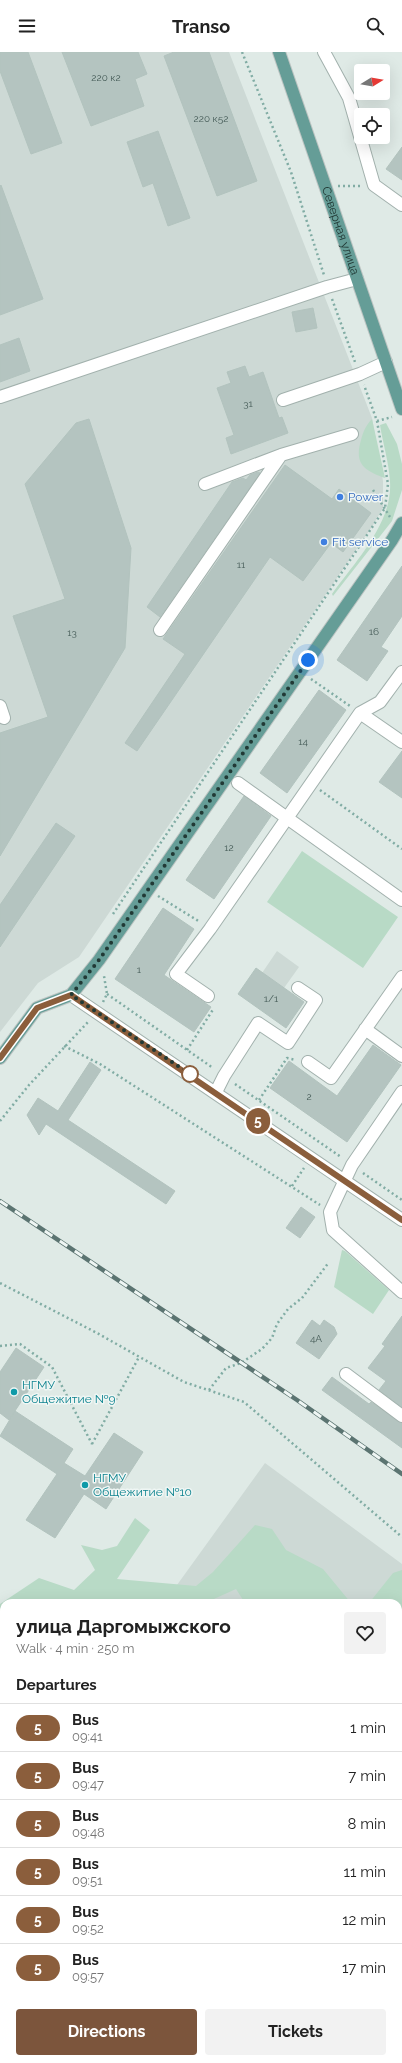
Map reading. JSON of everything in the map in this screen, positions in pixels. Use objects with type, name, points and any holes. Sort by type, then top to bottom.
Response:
[{"type":"main road","name":"Северная улица","points":[[279,52],[386,362],[399,412]]},
{"type":"main road","points":[[0,1058],[37,1008],[71,995],[99,960],[400,528]]},
{"type":"street","points":[[324,52],[349,98],[374,185],[402,205]]},
{"type":"street","points":[[0,397],[327,287],[357,279]]},
{"type":"street","points":[[283,400],[360,374],[386,362]]},
{"type":"street","points":[[205,484],[281,456],[352,434]]},
{"type":"street","points":[[160,630],[281,456]]},
{"type":"street","points":[[208,996],[176,974],[210,929],[360,713],[380,702],[402,672]]},
{"type":"street","points":[[0,706],[4,718]]},
{"type":"street","points":[[360,713],[402,742]]},
{"type":"street","points":[[238,783],[286,819],[402,900]]},
{"type":"street","points":[[308,1062],[331,1078],[402,977]]},
{"type":"street","points":[[216,1092],[224,1076],[258,1023],[288,1043],[316,1000],[298,988]]},
{"type":"street","points":[[71,995],[216,1092],[402,1220]]},
{"type":"street","points":[[365,1029],[402,1056]]},
{"type":"street","points":[[402,1092],[352,1165],[330,1212],[333,1230],[402,1292]]},
{"type":"street","points":[[346,1374],[402,1416]]},
{"type":"path","points":[[110,919],[385,508],[388,484],[377,422],[327,287],[291,172],[242,52]]},
{"type":"path","points":[[377,422],[399,412]]},
{"type":"path","points":[[373,490],[400,528]]},
{"type":"path","points":[[309,677],[360,713]]},
{"type":"path","points":[[310,784],[402,849]]},
{"type":"path","points":[[158,895],[210,929]]},
{"type":"path","points":[[107,994],[402,1200]]},
{"type":"path","points":[[187,1050],[214,1008],[208,996]]},
{"type":"path","points":[[64,1046],[100,1064],[330,1212]]},
{"type":"path","points":[[259,1100],[287,1058],[308,1062]]},
{"type":"path","points":[[209,1390],[226,1368],[241,1363],[262,1349],[272,1338],[277,1324],[288,1309],[302,1298],[329,1262]]},
{"type":"path","points":[[0,1284],[184,1382],[244,1402],[402,1537]]},
{"type":"path","points":[[0,1346],[20,1344],[52,1366],[92,1444],[139,1357]]},
{"type":"path","points":[[402,2029],[402,2040]]},
{"type":"shaded area","points":[[0,52],[229,52],[372,418],[383,481],[383,508],[373,525],[79,957],[38,983],[0,1032]]},
{"type":"shaded area","points":[[277,951],[299,967],[284,988],[262,973]]},
{"type":"shaded area","points":[[265,1463],[402,1564],[402,1599],[167,1599]]},
{"type":"green space","points":[[372,419],[385,478],[366,469],[360,460],[359,448],[362,437],[366,426]]},
{"type":"green space","points":[[386,423],[397,444],[402,464],[402,490],[392,521],[333,596],[332,594],[370,542],[379,527],[385,512],[389,497],[390,482],[380,425]]},
{"type":"green space","points":[[302,851],[398,917],[363,968],[267,902]]},
{"type":"green space","points":[[342,1250],[389,1290],[373,1314],[334,1287]]},
{"type":"green space","points":[[135,1518],[150,1530],[117,1579],[196,1586],[213,1572],[255,1525],[272,1529],[286,1550],[323,1569],[348,1599],[242,1599],[236,1589],[214,1599],[8,1599],[39,1578],[74,1590],[95,1570],[81,1545],[102,1550],[117,1546]]},
{"type":"green space","points":[[402,1570],[402,1599],[372,1599],[393,1573]]},
{"type":"building","points":[[0,52],[28,52],[62,143],[31,154],[0,71]]},
{"type":"building","points":[[62,52],[138,52],[147,74],[135,79],[144,106],[91,126]]},
{"type":"building","points":[[174,52],[209,52],[257,181],[217,196],[164,56]]},
{"type":"building","points":[[158,131],[190,218],[168,226],[153,183],[143,187],[127,142]]},
{"type":"building","points":[[402,147],[402,180],[386,169]]},
{"type":"building","points":[[1,185],[43,299],[0,315],[0,186]]},
{"type":"building","points":[[313,308],[317,328],[296,332],[292,312]]},
{"type":"building","points":[[19,338],[30,371],[0,382],[0,345]]},
{"type":"building","points":[[245,366],[249,377],[263,372],[279,418],[282,417],[288,433],[231,454],[226,438],[234,435],[217,388],[231,383],[227,372]]},
{"type":"building","points":[[89,419],[131,548],[125,648],[0,856],[0,733],[48,717],[13,616],[65,599],[25,484],[76,423]]},
{"type":"building","points":[[285,465],[332,499],[339,489],[371,513],[343,552],[331,543],[303,581],[270,557],[137,751],[125,743],[185,654],[163,639]]},
{"type":"building","points":[[258,472],[260,473],[160,617],[147,607],[232,482],[243,478],[246,480],[250,475]]},
{"type":"building","points":[[402,566],[402,616],[381,647],[388,651],[367,681],[337,660]]},
{"type":"building","points":[[319,690],[346,710],[287,793],[260,773]]},
{"type":"building","points":[[402,751],[402,798],[379,782]]},
{"type":"building","points":[[244,796],[271,816],[214,899],[186,880]]},
{"type":"building","points":[[56,823],[75,836],[0,947],[0,905]]},
{"type":"building","points":[[163,908],[194,929],[164,975],[211,1007],[194,1032],[115,979]]},
{"type":"building","points":[[256,968],[304,1002],[286,1028],[238,994]]},
{"type":"building","points":[[373,1045],[401,1065],[347,1142],[270,1088],[289,1061],[337,1096]]},
{"type":"building","points":[[90,1062],[101,1070],[68,1120],[175,1191],[166,1204],[46,1124],[39,1135],[27,1115],[38,1098],[58,1111]]},
{"type":"building","points":[[301,1207],[315,1217],[300,1238],[286,1228]]},
{"type":"building","points":[[402,1316],[402,1407],[379,1390],[386,1381],[368,1368],[385,1346],[382,1344]]},
{"type":"building","points":[[312,1320],[320,1326],[324,1320],[334,1327],[337,1334],[319,1359],[296,1343]]},
{"type":"building","name":"НГМУ Общежитие №9","points":[[16,1348],[44,1367],[9,1420],[0,1413],[0,1372]]},
{"type":"building","points":[[332,1377],[369,1404],[371,1402],[402,1423],[402,1448],[322,1390]]},
{"type":"building","name":"НГМУ Общежитие №10","points":[[15,1411],[73,1449],[64,1463],[85,1476],[114,1433],[143,1452],[106,1509],[84,1494],[55,1538],[26,1520],[57,1474],[0,1436]]},
{"type":"railway","points":[[0,1201],[297,1400],[402,1474]]},
{"type":"bus line","name":"5","points":[[0,1058],[37,1008],[71,995],[216,1092],[402,1220]]},
{"type":"place","name":"Power","points":[[340,497]]},
{"type":"place","name":"Fit service","points":[[324,542]]},
{"type":"place","name":"НГМУ Общежитие №9","points":[[14,1392]]},
{"type":"place","name":"НГМУ Общежитие №10","points":[[85,1485]]},
{"type":"route","points":[[190,1074],[71,995],[99,960],[308,660]]}]
